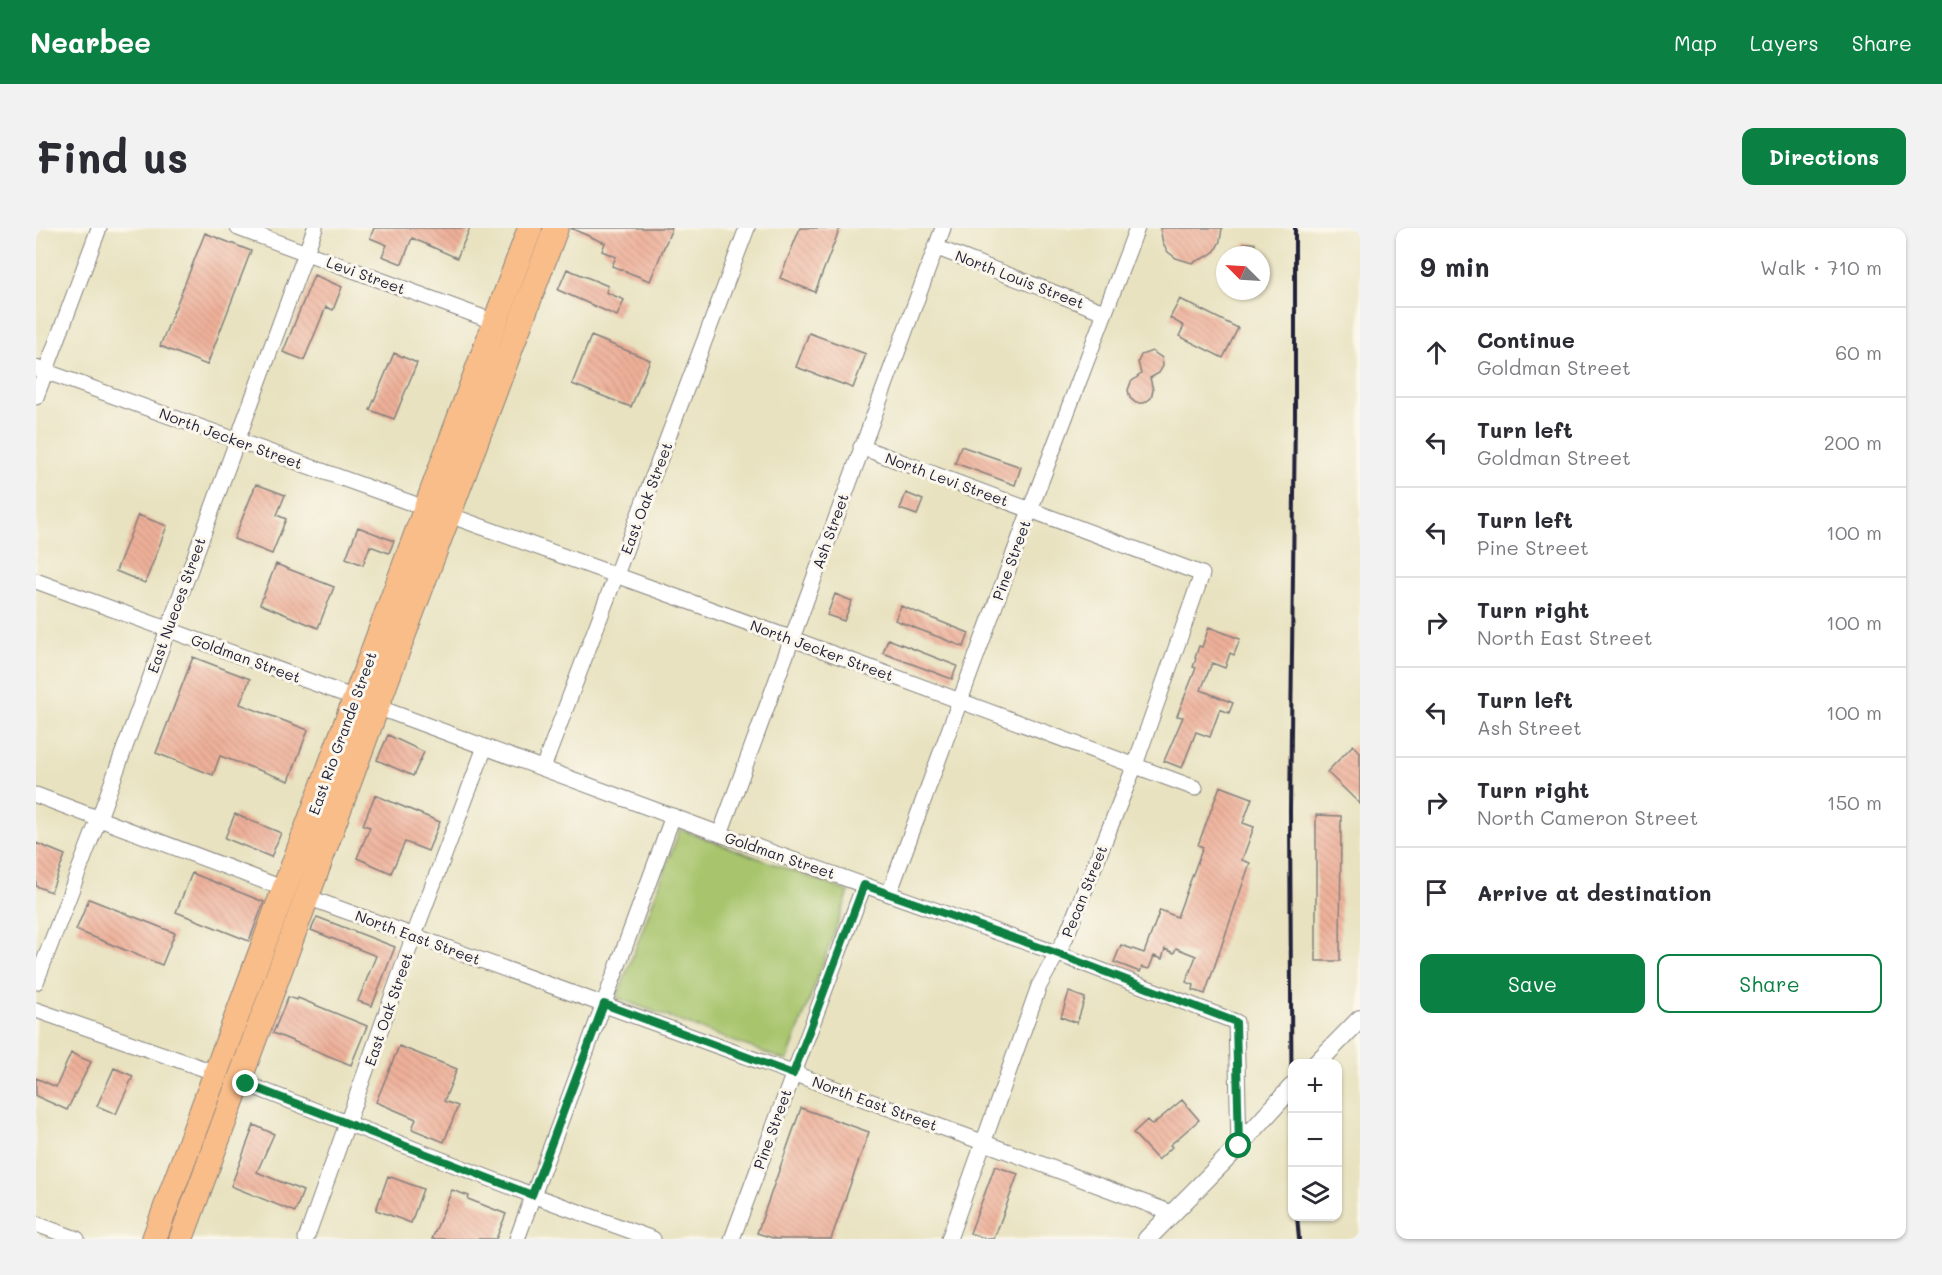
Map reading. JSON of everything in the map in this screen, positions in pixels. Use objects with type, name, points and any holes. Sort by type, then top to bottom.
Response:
[{"type":"main road","name":"East Rio Grande Street","points":[[154,1239],[216,1073],[357,761],[352,753],[352,746],[361,709],[366,702],[374,646],[530,228]]},
{"type":"main road","name":"East Rio Grande Street","points":[[181,1239],[239,1081],[296,893],[366,702],[448,515],[556,228]]},
{"type":"street","points":[[36,397],[41,369],[99,228]]},
{"type":"street","name":"Levi Street","points":[[237,228],[495,322]]},
{"type":"street","name":"East Nueces Street","points":[[36,982],[99,818],[315,228]]},
{"type":"street","name":"East Oak Street","points":[[543,768],[747,228]]},
{"type":"street","name":"Ash Street","points":[[720,834],[790,638],[943,228]]},
{"type":"street","name":"Pine Street","points":[[889,894],[1030,510],[1137,228]]},
{"type":"street","name":"North Louis Street","points":[[936,247],[1104,312]]},
{"type":"street","name":"North Jecker Street","points":[[41,369],[425,508]]},
{"type":"street","name":"North Levi Street","points":[[861,447],[1202,574]]},
{"type":"street","name":"North Jecker Street","points":[[448,515],[960,700],[1195,788]]},
{"type":"street","name":"Pecan Street","points":[[949,1239],[1040,986],[1065,939],[1135,765],[1202,574]]},
{"type":"street","name":"Goldman Street","points":[[36,581],[720,834],[1056,953],[1236,1022],[1239,1146]]},
{"type":"street","name":"East Oak Street","points":[[306,1239],[349,1125],[414,935],[486,747]]},
{"type":"street","name":"North East Street","points":[[36,795],[296,893],[1172,1213]]},
{"type":"street","points":[[517,1239],[673,816]]},
{"type":"street","name":"Pine Street","points":[[732,1239],[864,885]]},
{"type":"street","points":[[36,1010],[216,1073]]},
{"type":"street","points":[[1321,1059],[1360,1019]]},
{"type":"street","points":[[239,1081],[532,1195],[653,1239]]},
{"type":"street","points":[[1151,1238],[1172,1213],[1239,1146],[1288,1092]]},
{"type":"street","points":[[36,1224],[78,1239]]},
{"type":"green space","points":[[680,829],[849,892],[787,1061],[617,998]]},
{"type":"building","points":[[374,228],[470,228],[457,258],[412,238],[402,264],[382,256],[387,245],[370,238]]},
{"type":"building","points":[[570,228],[672,228],[650,281],[612,266],[616,257],[602,251],[605,243]]},
{"type":"building","points":[[800,228],[840,228],[815,292],[780,278]]},
{"type":"building","points":[[1160,228],[1222,228],[1220,241],[1215,251],[1192,263],[1176,258],[1163,244]]},
{"type":"building","points":[[205,233],[251,251],[207,365],[160,346]]},
{"type":"building","points":[[1244,243],[1255,243],[1255,246],[1244,246]]},
{"type":"building","points":[[567,269],[608,286],[606,292],[624,300],[617,316],[558,290]]},
{"type":"building","points":[[314,275],[342,287],[333,310],[326,307],[304,360],[283,352]]},
{"type":"building","points":[[1180,299],[1238,328],[1223,358],[1179,336],[1184,326],[1170,318]]},
{"type":"building","points":[[809,333],[866,354],[853,388],[796,367]]},
{"type":"building","points":[[591,336],[650,360],[631,407],[572,384]]},
{"type":"building","points":[[1152,351],[1162,358],[1163,366],[1159,373],[1150,378],[1153,390],[1151,398],[1144,403],[1136,403],[1130,398],[1128,390],[1131,382],[1141,374],[1138,362],[1141,355]]},
{"type":"building","points":[[394,353],[417,363],[394,419],[370,410]]},
{"type":"building","points":[[961,446],[1021,467],[1015,485],[955,463]]},
{"type":"building","points":[[256,484],[285,495],[277,515],[286,519],[272,554],[234,539]]},
{"type":"building","points":[[906,493],[923,500],[917,515],[900,509]]},
{"type":"building","points":[[138,515],[167,526],[145,583],[116,571]]},
{"type":"building","points":[[358,527],[394,541],[389,553],[370,546],[363,565],[346,558]]},
{"type":"building","points":[[276,564],[334,587],[318,628],[260,604]]},
{"type":"building","points":[[835,594],[852,601],[844,621],[827,615]]},
{"type":"building","points":[[901,606],[969,633],[964,647],[895,620]]},
{"type":"building","points":[[1209,627],[1240,639],[1234,655],[1230,653],[1225,668],[1212,663],[1201,690],[1233,703],[1229,713],[1220,709],[1210,737],[1196,732],[1182,768],[1164,761],[1183,717],[1177,716],[1196,668],[1193,667],[1199,646],[1202,647]]},
{"type":"building","points":[[888,639],[957,666],[952,679],[883,653]]},
{"type":"building","points":[[193,657],[250,679],[240,704],[308,730],[289,781],[220,756],[213,775],[156,753]]},
{"type":"building","points":[[388,735],[424,752],[413,776],[377,760]]},
{"type":"building","points":[[1353,745],[1360,752],[1360,804],[1327,772]]},
{"type":"building","points":[[1220,786],[1252,798],[1243,823],[1254,827],[1242,860],[1250,863],[1205,994],[1193,990],[1194,985],[1186,982],[1196,956],[1176,948],[1174,953],[1165,949],[1162,959],[1154,956],[1149,969],[1142,967],[1140,972],[1114,962],[1121,945],[1144,953],[1160,910],[1177,917],[1203,847],[1198,845]]},
{"type":"building","points":[[375,795],[440,822],[428,851],[405,842],[391,873],[357,858],[370,827],[363,825]]},
{"type":"building","points":[[235,814],[281,833],[271,857],[225,838]]},
{"type":"building","points":[[1316,815],[1341,816],[1340,961],[1316,961]]},
{"type":"building","points":[[36,843],[65,855],[51,892],[36,886]]},
{"type":"building","points":[[192,873],[264,902],[249,941],[176,912]]},
{"type":"building","points":[[89,899],[175,933],[162,965],[76,930]]},
{"type":"building","points":[[317,917],[395,947],[372,1006],[358,1001],[376,956],[311,930]]},
{"type":"building","points":[[1069,992],[1085,998],[1077,1023],[1061,1017]]},
{"type":"building","points":[[288,997],[297,1000],[298,998],[367,1026],[351,1065],[273,1033]]},
{"type":"building","points":[[399,1046],[457,1069],[444,1101],[458,1106],[444,1142],[412,1129],[416,1119],[376,1102]]},
{"type":"building","points":[[71,1053],[91,1062],[67,1110],[36,1096],[36,1078],[56,1087]]},
{"type":"building","points":[[114,1068],[133,1076],[116,1114],[97,1106]]},
{"type":"building","points":[[1182,1100],[1199,1120],[1170,1145],[1172,1147],[1158,1160],[1133,1133],[1147,1120],[1152,1125]]},
{"type":"building","points":[[801,1108],[869,1132],[831,1239],[776,1239],[757,1233]]},
{"type":"building","points":[[254,1125],[274,1134],[257,1172],[303,1191],[295,1212],[231,1186]]},
{"type":"building","points":[[995,1166],[1018,1174],[994,1239],[987,1239],[970,1233]]},
{"type":"building","points":[[388,1176],[423,1189],[411,1223],[376,1210]]},
{"type":"building","points":[[452,1190],[506,1214],[496,1239],[432,1239]]},
{"type":"railway","points":[[1292,1167],[1290,811],[1295,228]]},
{"type":"railway","points":[[1297,1221],[1299,1239]]},
{"type":"route","points":[[246,1084],[532,1195],[604,1004],[793,1074],[864,885],[1056,953],[1236,1022],[1239,1146]]}]
